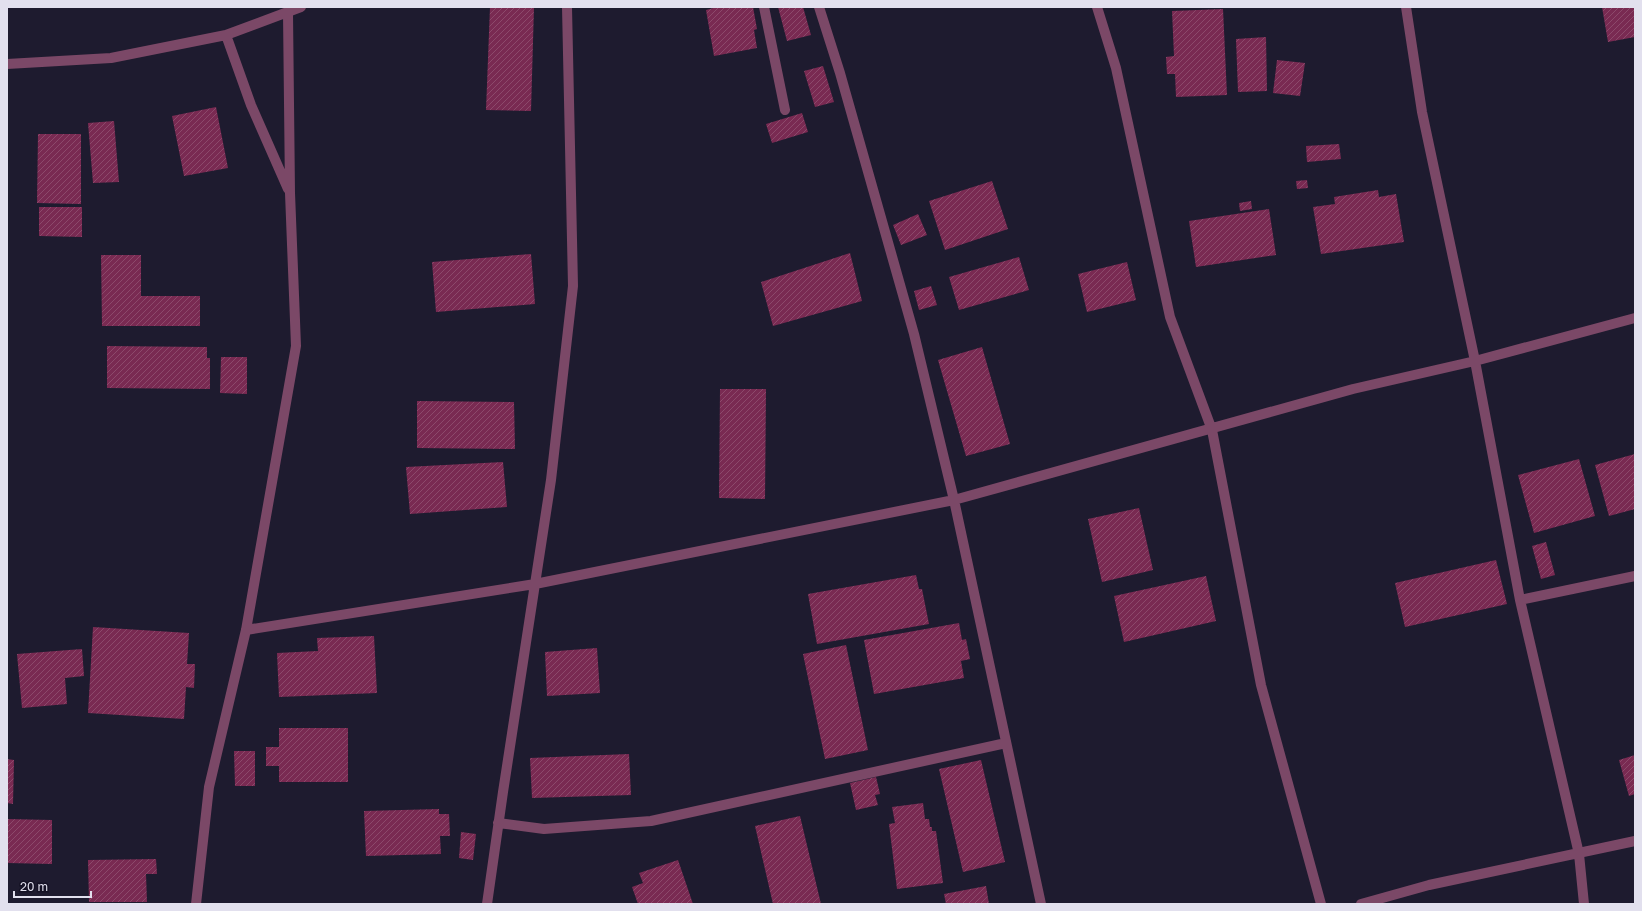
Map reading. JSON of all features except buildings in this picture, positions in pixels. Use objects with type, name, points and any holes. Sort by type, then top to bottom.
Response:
[{"type":"street","points":[[7,64],[111,58],[226,36],[301,7]]},
{"type":"street","points":[[487,904],[498,823],[551,480],[573,286],[567,7]]},
{"type":"street","points":[[764,7],[785,110]]},
{"type":"street","points":[[818,7],[840,73],[914,334],[954,500],[1040,904]]},
{"type":"street","points":[[1097,7],[1116,68],[1170,317],[1212,430],[1261,685],[1321,904]]},
{"type":"street","points":[[1406,7],[1422,112],[1474,361],[1520,600],[1579,854],[1584,904]]},
{"type":"street","points":[[196,904],[208,787],[246,630],[296,346],[290,193],[288,12]]},
{"type":"street","points":[[226,36],[254,113],[290,193]]},
{"type":"street","points":[[246,630],[535,584],[954,500],[1212,430],[1353,389],[1474,361],[1635,318]]},
{"type":"street","points":[[1520,600],[1635,576]]},
{"type":"street","points":[[498,823],[544,829],[651,821],[1006,742]]},
{"type":"street","points":[[1361,904],[1429,886],[1635,841]]}]
